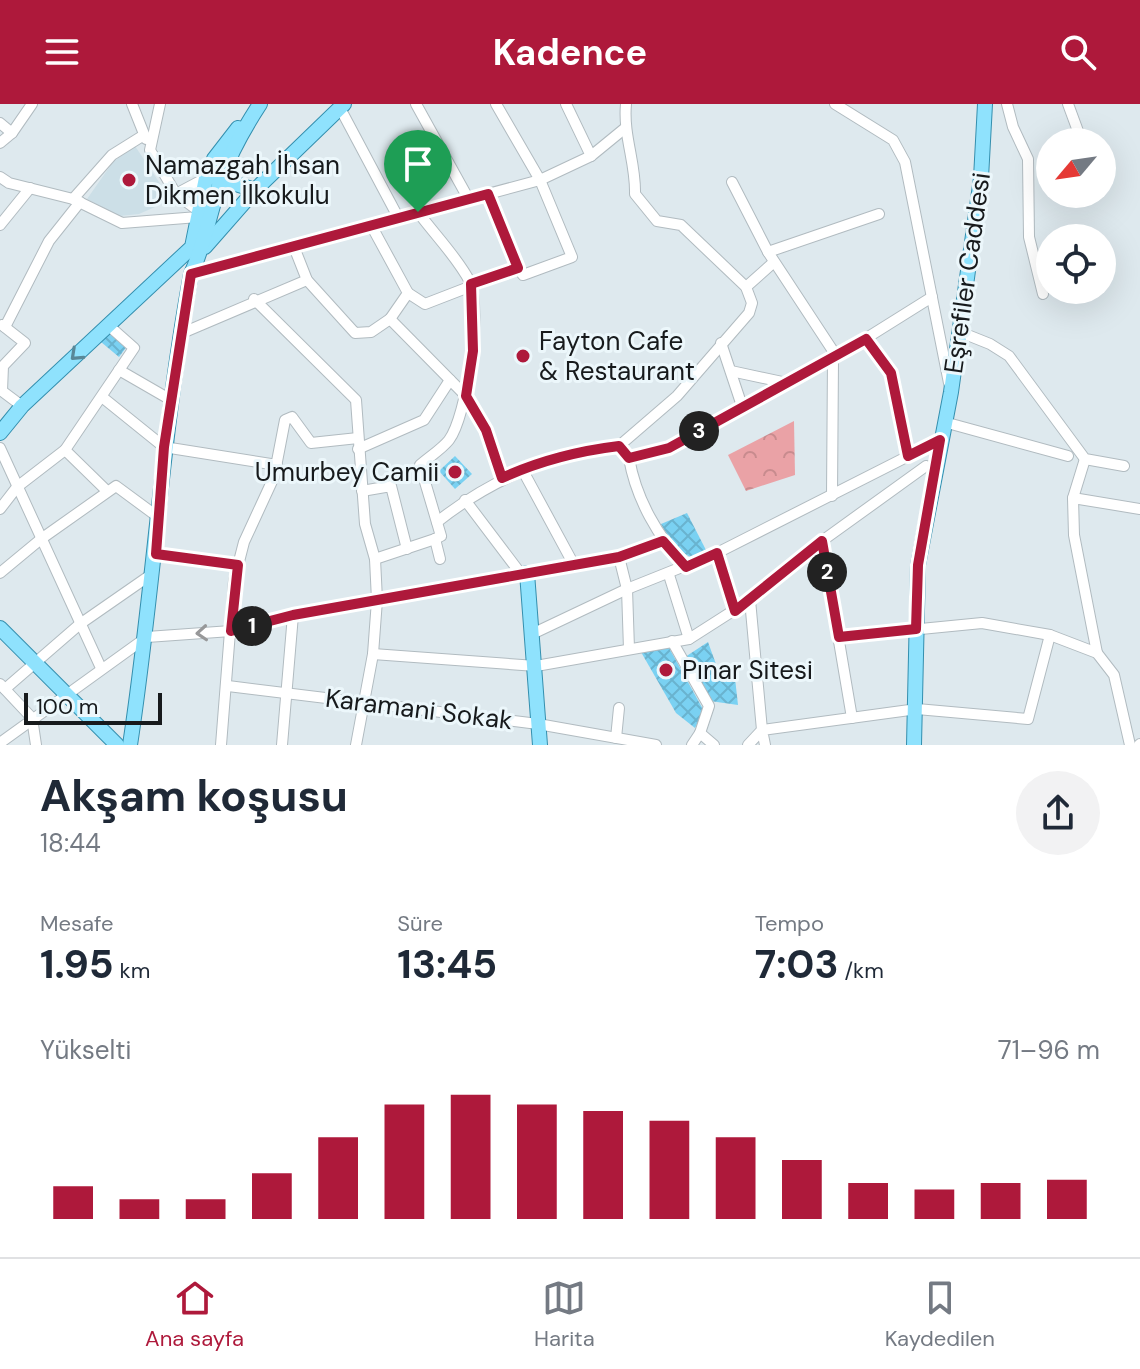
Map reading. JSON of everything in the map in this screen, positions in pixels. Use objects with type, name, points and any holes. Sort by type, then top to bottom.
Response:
[{"type":"main road","points":[[130,745],[147,637],[164,447],[180,334],[213,178],[214,159],[260,104]]},
{"type":"main road","name":"Eşrefiler Caddesi","points":[[914,745],[918,565],[960,332],[981,178],[985,104]]},
{"type":"main road","points":[[0,433],[22,406],[174,264],[198,248],[342,106]]},
{"type":"main road","points":[[213,178],[255,190]]},
{"type":"main road","points":[[198,248],[199,214],[213,178]]},
{"type":"main road","points":[[524,574],[536,666],[540,745]]},
{"type":"main road","points":[[0,628],[117,745]]},
{"type":"street","points":[[0,143],[12,133],[32,104]]},
{"type":"street","points":[[132,104],[157,167],[176,194],[199,214]]},
{"type":"street","points":[[150,150],[160,104]]},
{"type":"street","points":[[416,104],[468,198]]},
{"type":"street","points":[[488,194],[523,275],[572,257],[540,180],[496,104]]},
{"type":"street","points":[[566,104],[591,156]]},
{"type":"street","points":[[437,522],[465,500],[522,469],[585,450],[619,446],[677,396],[749,313],[752,303],[746,287],[681,225],[657,221],[635,194],[636,174],[624,129],[626,104]]},
{"type":"street","points":[[835,104],[893,140],[905,162],[951,392]]},
{"type":"street","points":[[1007,104],[1013,127],[1028,159],[1029,237],[1036,266]]},
{"type":"street","points":[[1068,104],[1077,128]]},
{"type":"street","points":[[342,106],[398,217]]},
{"type":"street","points":[[0,123],[12,133]]},
{"type":"street","points":[[191,274],[540,180],[591,156],[624,129]]},
{"type":"street","points":[[22,406],[2,391],[1,365],[25,343],[2,326],[49,241],[76,201],[112,155],[144,135]]},
{"type":"street","points":[[0,177],[76,201],[122,223],[199,214]]},
{"type":"street","points":[[176,194],[213,178]]},
{"type":"street","points":[[732,182],[771,257],[835,358],[832,496]]},
{"type":"street","points":[[0,225],[30,188]]},
{"type":"street","points":[[418,212],[471,284],[473,351],[466,396],[450,439],[420,465]]},
{"type":"street","points":[[746,287],[771,257],[879,214]]},
{"type":"street","points":[[371,225],[408,293],[425,304],[518,268]]},
{"type":"street","points":[[294,247],[307,280],[355,333],[371,332],[390,319],[408,293]]},
{"type":"street","points":[[180,334],[233,312],[254,299],[307,280]]},
{"type":"street","points":[[629,458],[669,448],[835,358],[932,297]]},
{"type":"street","points":[[254,299],[356,400],[365,524],[375,559],[377,600],[373,654],[356,745]]},
{"type":"street","points":[[390,319],[466,396],[486,430],[502,478]]},
{"type":"street","points":[[0,509],[17,487],[65,450],[134,348],[108,325]]},
{"type":"street","points":[[960,332],[990,344],[1009,356],[1085,459],[1124,466]]},
{"type":"street","points":[[866,339],[891,373],[908,456]]},
{"type":"street","points":[[721,343],[742,406]]},
{"type":"street","points":[[119,370],[171,400]]},
{"type":"street","points":[[731,371],[787,383]]},
{"type":"street","points":[[221,745],[238,565],[244,542],[277,465],[285,420],[292,417],[311,443],[358,444],[424,420],[450,380]]},
{"type":"street","points":[[102,397],[164,447],[277,465]]},
{"type":"street","points":[[944,422],[1068,456]]},
{"type":"street","points":[[532,634],[627,589],[669,575],[717,553],[940,440]]},
{"type":"street","points":[[619,446],[629,458],[632,478],[663,541],[686,567]]},
{"type":"street","points":[[0,448],[101,668]]},
{"type":"street","points":[[65,450],[107,491]]},
{"type":"street","points":[[375,559],[441,536],[415,452]]},
{"type":"street","points":[[1085,459],[1073,498],[1078,569],[1097,653],[1114,675],[1130,745]]},
{"type":"street","points":[[373,654],[536,666],[689,639],[735,611],[822,541],[926,466]]},
{"type":"street","points":[[522,469],[574,565]]},
{"type":"street","points":[[0,573],[41,539],[116,486],[158,517]]},
{"type":"street","points":[[362,491],[391,486],[407,549]]},
{"type":"street","points":[[1073,498],[1140,509]]},
{"type":"street","points":[[465,500],[524,574]]},
{"type":"street","points":[[435,539],[440,559]]},
{"type":"street","points":[[0,743],[147,637],[231,631],[293,615],[619,557],[663,541]]},
{"type":"street","points":[[822,541],[852,718]]},
{"type":"street","points":[[717,553],[735,611]]},
{"type":"street","points":[[156,554],[238,565]]},
{"type":"street","points":[[619,557],[627,589],[629,649]]},
{"type":"street","points":[[36,745],[32,718],[3,686],[80,624],[154,573]]},
{"type":"street","points":[[669,575],[689,639]]},
{"type":"street","points":[[750,600],[765,745]]},
{"type":"street","points":[[282,745],[293,615]]},
{"type":"street","points":[[839,637],[982,623],[1050,635],[1097,653]]},
{"type":"street","points":[[748,745],[762,730],[917,709],[1028,719],[1050,635]]},
{"type":"street","points":[[672,641],[709,706],[700,733],[692,745]]},
{"type":"street","name":"Karamani Sokak","points":[[228,686],[538,724],[656,745]]},
{"type":"street","points":[[619,708],[621,741]]},
{"type":"street","points":[[700,733],[714,745]]},
{"type":"shaded area","name":"Namazgah İhsan Dikmen İlkokulu","points":[[135,146],[171,200],[139,214],[120,216],[87,199],[113,162]]},
{"type":"green space","points":[[794,421],[795,475],[746,491],[728,455]]},
{"type":"building","points":[[111,331],[128,345],[119,357],[101,342]]},
{"type":"building","name":"Umurbey Camii","points":[[455,456],[472,474],[455,489],[439,471]]},
{"type":"building","points":[[687,513],[707,552],[693,559],[673,546],[661,524]]},
{"type":"building","points":[[708,642],[721,678],[735,678],[738,705],[710,701],[685,657]]},
{"type":"building","name":"Pınar Sitesi","points":[[668,646],[704,711],[695,728],[676,713],[641,652]]},
{"type":"place","name":"Namazgah İhsan Dikmen İlkokulu","points":[[129,180]]},
{"type":"place","name":"Fayton Cafe & Restaurant","points":[[523,356]]},
{"type":"place","name":"Umurbey Camii","points":[[455,472]]},
{"type":"place","name":"Pınar Sitesi","points":[[666,670]]},
{"type":"route","points":[[488,194],[518,268],[471,284],[473,351],[466,396],[486,430],[502,478],[540,461],[585,450],[619,446],[629,458],[669,448],[866,339],[891,373],[908,456],[940,440],[918,565],[916,629],[839,637],[822,541],[735,611],[717,553],[686,567],[663,541],[619,557],[293,615],[231,631],[238,565],[156,554],[164,447],[191,274],[418,212],[488,194]]}]
